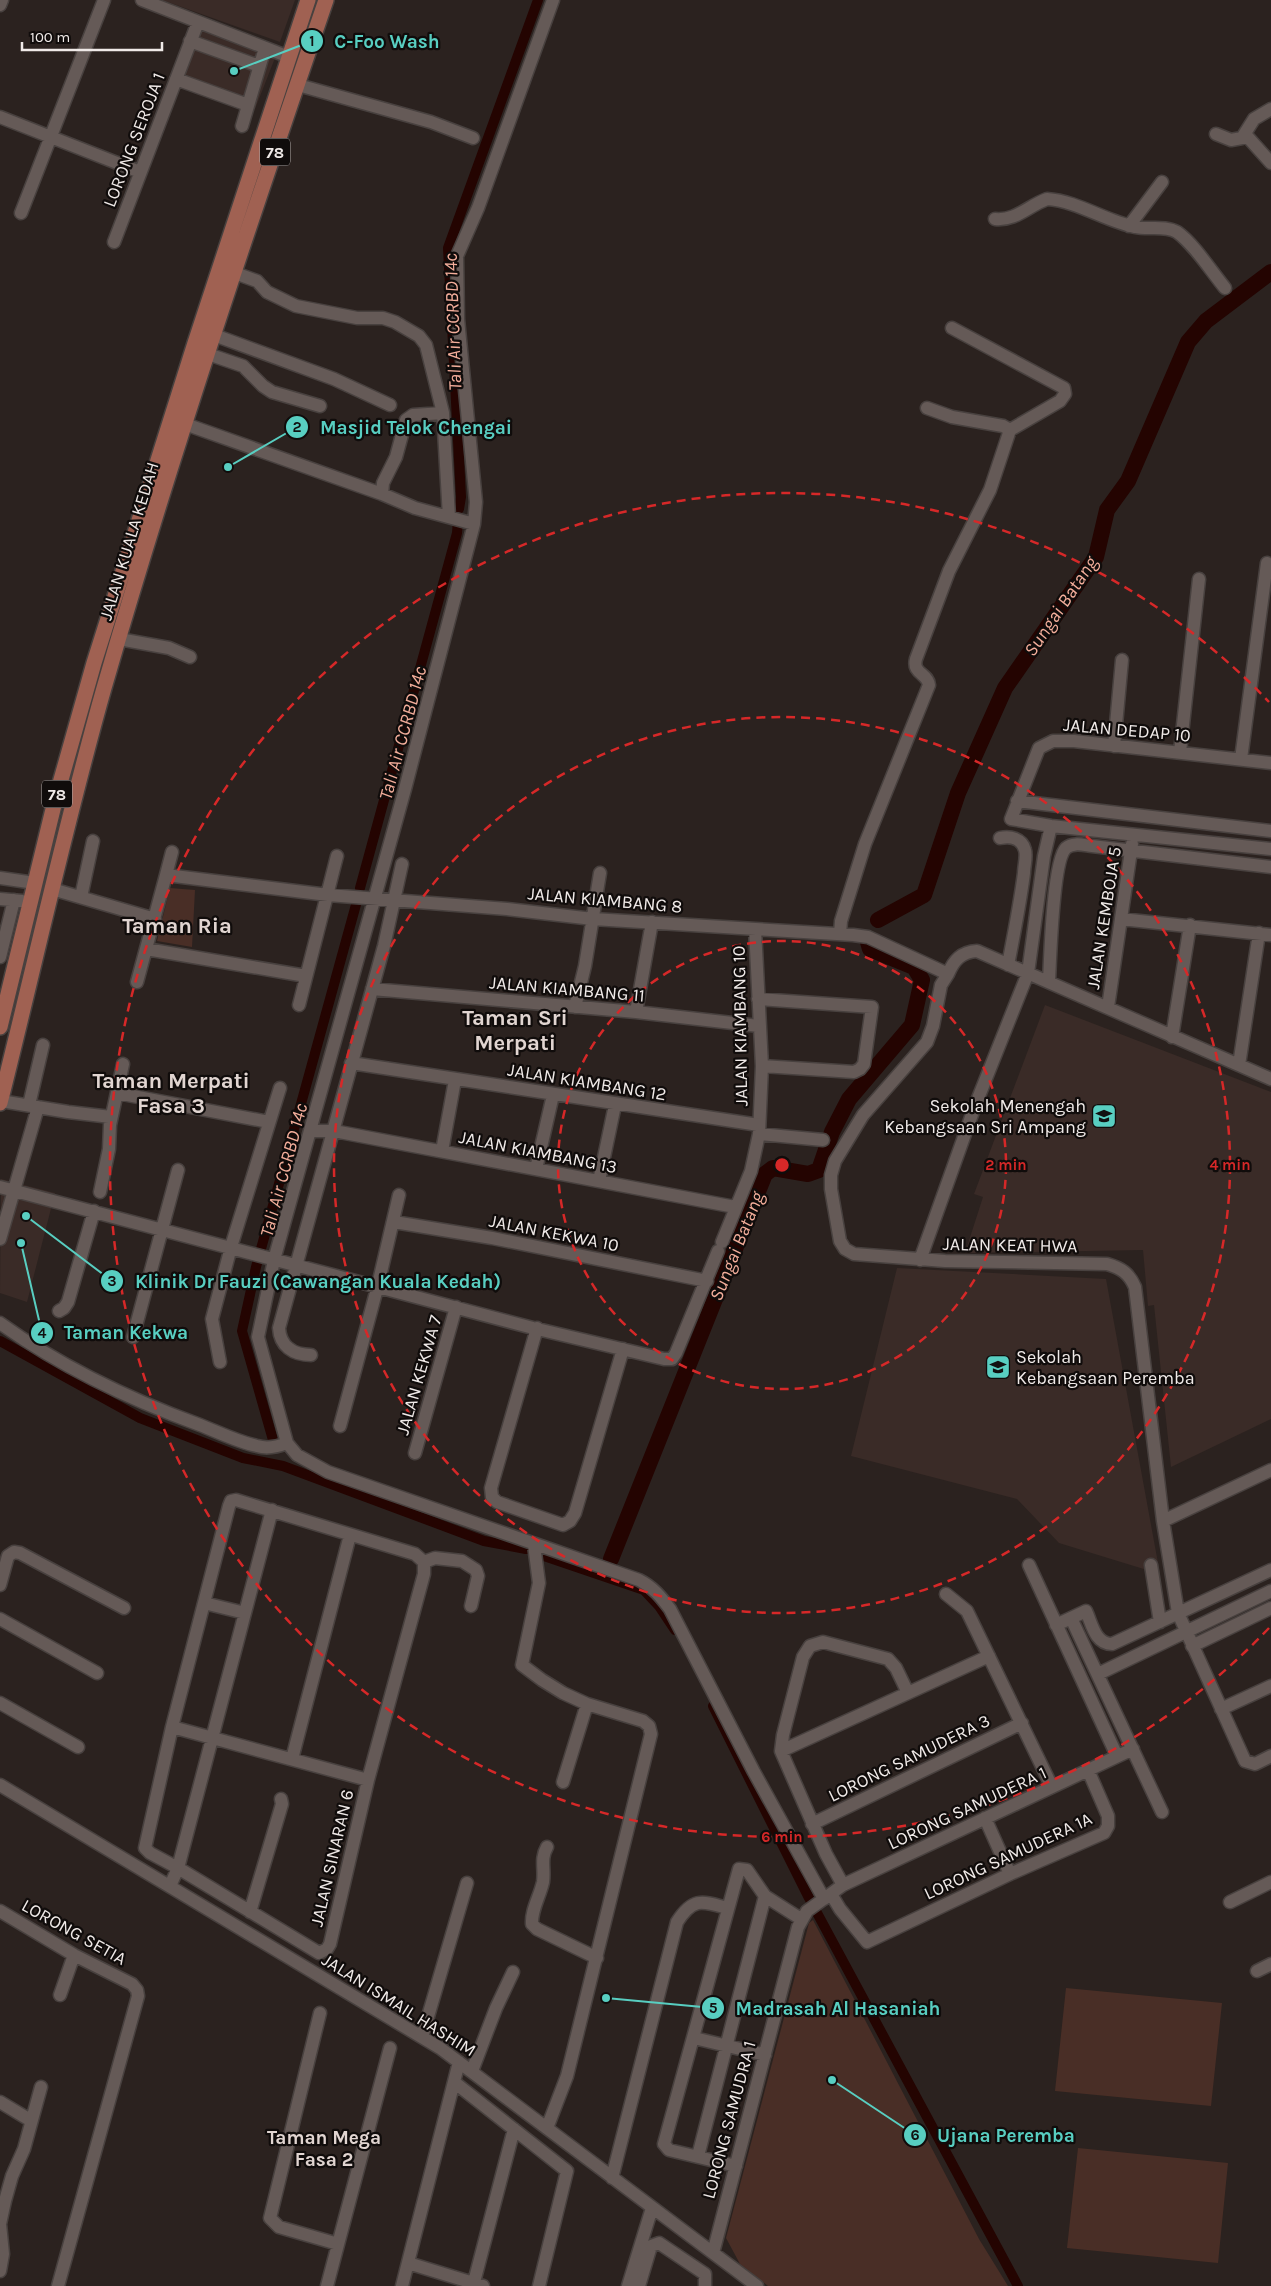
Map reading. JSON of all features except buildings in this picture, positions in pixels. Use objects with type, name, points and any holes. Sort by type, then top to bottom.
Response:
[{"type":"main road","name":"JALAN KUALA KEDAH","points":[[0,1025],[3,1001],[80,712],[142,507],[308,0]]},
{"type":"main road","name":"JALAN KUALA KEDAH","points":[[0,1102],[52,889],[119,640],[179,441],[326,0]]},
{"type":"main road","points":[[212,290],[227,295]]},
{"type":"main road","points":[[142,507],[148,499],[166,442],[171,439],[179,441]]},
{"type":"main road","points":[[0,1025],[12,1000],[41,890],[44,887],[52,889]]},
{"type":"street","points":[[0,5],[2,0]]},
{"type":"street","points":[[21,213],[104,0]]},
{"type":"street","points":[[142,0],[289,57]]},
{"type":"street","points":[[553,0],[484,191],[457,256],[458,319],[476,502],[474,524],[310,1131],[269,1258],[258,1337],[287,1443],[306,1461],[328,1472],[639,1580],[650,1586],[660,1595],[670,1609],[754,1772],[824,1899]]},
{"type":"street","name":"LORONG SEROJA 1","points":[[114,242],[198,22]]},
{"type":"street","points":[[190,41],[260,66]]},
{"type":"street","points":[[242,126],[265,48]]},
{"type":"street","points":[[176,78],[248,105]]},
{"type":"street","points":[[298,85],[431,122],[473,138]]},
{"type":"street","points":[[1216,134],[1231,140],[1242,138],[1254,119],[1271,109]]},
{"type":"street","points":[[0,117],[140,172]]},
{"type":"street","points":[[1245,134],[1271,163]]},
{"type":"street","points":[[1129,226],[1162,182]]},
{"type":"street","points":[[995,219],[1005,220],[1047,199],[1066,203],[1129,226],[1144,229],[1170,229],[1183,238],[1225,288]]},
{"type":"street","points":[[235,273],[257,281],[267,292],[296,306],[357,318],[383,318],[395,322],[419,336],[428,350],[443,413],[449,517]]},
{"type":"street","points":[[952,328],[1064,388],[1064,394],[1060,401],[1010,430],[990,490],[949,571],[916,659],[917,671],[927,678],[929,685],[865,844],[845,925],[948,974],[954,962],[968,952],[977,951],[1271,1079]]},
{"type":"street","points":[[214,335],[334,379],[390,404]]},
{"type":"street","points":[[208,354],[243,366],[263,386],[272,392],[320,406]]},
{"type":"street","points":[[927,408],[952,417],[1003,426],[1010,430]]},
{"type":"street","points":[[382,494],[383,482],[396,457],[406,420],[413,415],[443,413]]},
{"type":"street","points":[[185,424],[382,494],[415,508],[474,524]]},
{"type":"street","points":[[1241,759],[1267,563]]},
{"type":"street","points":[[1180,752],[1199,579]]},
{"type":"street","points":[[119,640],[169,648],[190,656]]},
{"type":"street","points":[[1114,746],[1122,660]]},
{"type":"street","name":"JALAN DEDAP 10","points":[[1051,826],[1011,819],[1039,748],[1053,741],[1074,741],[1271,763]]},
{"type":"street","points":[[1018,801],[1271,830]]},
{"type":"street","points":[[920,1260],[968,1124],[1028,973],[1044,856],[1051,826],[1271,849]]},
{"type":"street","name":"JALAN KEMBOJA 5","points":[[1108,1007],[1134,834]]},
{"type":"street","points":[[1000,838],[1007,836],[1015,839],[1020,842],[1026,851],[1021,898],[1008,965]]},
{"type":"street","points":[[81,898],[93,841]]},
{"type":"street","points":[[1049,982],[1056,890],[1063,851],[1073,844],[1271,867]]},
{"type":"street","points":[[1026,851],[1044,856]]},
{"type":"street","points":[[137,982],[172,852]]},
{"type":"street","points":[[298,1005],[337,856]]},
{"type":"street","points":[[311,1355],[283,1345],[279,1338],[279,1328],[372,989],[395,900],[402,864]]},
{"type":"street","points":[[575,1007],[585,966],[600,873]]},
{"type":"street","points":[[0,878],[35,883]]},
{"type":"street","name":"JALAN KIAMBANG 8","points":[[165,881],[593,919],[755,929],[845,925]]},
{"type":"street","points":[[52,889],[155,919]]},
{"type":"street","points":[[1021,898],[1037,901]]},
{"type":"street","points":[[0,899],[30,901]]},
{"type":"street","points":[[0,957],[14,900]]},
{"type":"street","points":[[1121,919],[1265,934],[1239,1065]]},
{"type":"street","points":[[636,1012],[652,922]]},
{"type":"street","points":[[1172,1037],[1190,925]]},
{"type":"street","name":"JALAN KIAMBANG 10","points":[[623,1349],[664,1359],[672,1358],[676,1353],[751,1171],[759,1130],[762,1066],[755,929]]},
{"type":"street","points":[[146,950],[306,976]]},
{"type":"street","name":"JALAN KEAT HWA","points":[[948,974],[941,985],[933,1026],[927,1042],[863,1114],[835,1161],[830,1175],[840,1241],[845,1249],[854,1254],[920,1260],[1107,1264],[1126,1272],[1135,1287],[1163,1521],[1178,1613],[1245,1761],[1255,1764],[1271,1756]]},
{"type":"street","name":"JALAN KIAMBANG 11","points":[[372,989],[636,1012],[759,1026]]},
{"type":"street","points":[[758,999],[872,1007],[864,1064],[860,1069],[854,1072],[762,1066]]},
{"type":"street","points":[[0,1239],[14,1191],[33,1106],[43,1045]]},
{"type":"street","name":"JALAN KIAMBANG 12","points":[[351,1063],[615,1104],[823,1140]]},
{"type":"street","points":[[100,1192],[109,1149],[108,1133],[123,1064]]},
{"type":"street","points":[[442,1151],[456,1080]]},
{"type":"street","points":[[220,1362],[212,1319],[231,1247],[280,1088]]},
{"type":"street","points":[[117,1093],[269,1122]]},
{"type":"street","points":[[536,1169],[553,1095]]},
{"type":"street","points":[[0,1102],[112,1117]]},
{"type":"street","points":[[598,1181],[615,1104]]},
{"type":"street","name":"JALAN KIAMBANG 13","points":[[310,1131],[334,1131],[735,1207]]},
{"type":"street","points":[[133,1337],[178,1170]]},
{"type":"street","points":[[0,1187],[162,1228],[296,1266],[378,1285],[456,1307],[623,1349],[575,1513],[570,1522],[563,1525],[497,1502],[492,1497],[491,1488],[537,1328]]},
{"type":"street","points":[[340,1426],[378,1285],[399,1195]]},
{"type":"street","points":[[58,1311],[64,1308],[68,1302],[94,1211]]},
{"type":"street","name":"JALAN KEKWA 10","points":[[394,1222],[502,1240],[707,1281]]},
{"type":"street","name":"JALAN KEKWA 7","points":[[415,1453],[456,1307]]},
{"type":"street","points":[[0,1323],[29,1344],[118,1392],[167,1413],[258,1446],[277,1447],[287,1443]]},
{"type":"street","points":[[1163,1521],[1271,1470]]},
{"type":"street","points":[[281,1799],[282,1804],[250,1912],[150,1853],[145,1848],[172,1727],[231,1501],[242,1500],[415,1554],[424,1562],[435,1558],[462,1561],[476,1570],[478,1576],[471,1606]]},
{"type":"street","points":[[170,1886],[178,1868],[272,1510]]},
{"type":"street","points":[[292,1759],[350,1535]]},
{"type":"street","points":[[534,1545],[539,1583],[522,1665],[553,1687],[587,1704],[643,1721],[649,1726],[651,1734],[567,2076],[547,2128]]},
{"type":"street","points":[[0,1586],[8,1556],[14,1552],[20,1553],[124,1608]]},
{"type":"street","name":"JALAN SINARAN 6","points":[[250,1912],[315,1952],[323,1952],[330,1944],[368,1780],[424,1574],[424,1562]]},
{"type":"street","points":[[1151,1565],[1160,1622]]},
{"type":"street","points":[[1029,1566],[1117,1756]]},
{"type":"street","points":[[1056,1625],[1086,1611],[1099,1640],[1104,1644],[1112,1644],[1271,1570]]},
{"type":"street","points":[[1098,1674],[1271,1591]]},
{"type":"street","points":[[946,1594],[967,1611],[1052,1787]]},
{"type":"street","points":[[204,1604],[245,1613]]},
{"type":"street","points":[[1192,1646],[1271,1608]]},
{"type":"street","points":[[1071,1618],[1162,1812]]},
{"type":"street","points":[[0,1619],[97,1673]]},
{"type":"street","points":[[843,1885],[812,1824],[781,1751],[803,1657],[807,1650],[815,1643],[823,1642],[888,1659],[896,1668],[908,1693]]},
{"type":"street","points":[[781,1751],[989,1656]]},
{"type":"street","points":[[1222,1709],[1271,1686]]},
{"type":"street","points":[[0,1702],[78,1747]]},
{"type":"street","points":[[563,1782],[587,1704]]},
{"type":"street","name":"LORONG SAMUDERA 3","points":[[812,1824],[1022,1723]]},
{"type":"street","points":[[172,1727],[368,1780]]},
{"type":"street","name":"LORONG SAMUDERA 1","points":[[804,1915],[843,1885],[1132,1749]]},
{"type":"street","name":"LORONG SAMUDERA 1A","points":[[824,1899],[840,1909],[867,1942],[1010,1874],[1104,1833],[1108,1826],[1108,1816],[1088,1770]]},
{"type":"street","name":"JALAN ISMAIL HASHIM","points":[[0,1786],[422,2037],[472,2071],[757,2286]]},
{"type":"street","points":[[985,1818],[1010,1874]]},
{"type":"street","points":[[548,1847],[542,1859],[543,1879],[532,1916],[532,1924],[538,1930],[597,1958]]},
{"type":"street","points":[[736,2166],[669,2150],[664,2144],[694,2038],[737,1871],[740,1868],[747,1870],[765,1896],[804,1915]]},
{"type":"street","points":[[1230,1902],[1271,1882]]},
{"type":"street","points":[[422,2037],[467,1883]]},
{"type":"street","points":[[698,2156],[765,1896]]},
{"type":"street","points":[[612,2178],[677,1922],[682,1914],[694,1904],[703,1901],[727,1908]]},
{"type":"street","name":"LORONG SETIA","points":[[0,1911],[74,1955],[132,1984],[137,1990],[136,2004],[58,2286]]},
{"type":"street","name":"LORONG SAMUDRA 1","points":[[713,2253],[764,2055],[804,1915]]},
{"type":"street","points":[[60,1995],[74,1955]]},
{"type":"street","points":[[1257,1971],[1271,1964]]},
{"type":"street","points":[[472,2071],[496,2008],[513,1972]]},
{"type":"street","points":[[320,2013],[270,2218],[279,2227],[338,2244]]},
{"type":"street","points":[[694,2038],[764,2055]]},
{"type":"street","points":[[327,2286],[390,2048]]},
{"type":"street","points":[[402,2286],[459,2062]]},
{"type":"street","points":[[454,2082],[567,2171],[539,2286]]},
{"type":"street","points":[[0,2272],[3,2254],[0,2224],[3,2208],[12,2176],[24,2149],[30,2120],[41,2088]]},
{"type":"street","points":[[0,2102],[30,2120]]},
{"type":"street","points":[[408,2263],[477,2285],[514,2129]]},
{"type":"street","points":[[628,2286],[652,2208]]},
{"type":"street","points":[[639,2286],[651,2246],[659,2243],[705,2274],[705,2286]]},
{"type":"shaded area","points":[[162,0],[295,0],[280,42]]},
{"type":"shaded area","points":[[193,27],[275,58],[255,109],[174,78]]},
{"type":"shaded area","points":[[170,888],[195,890],[192,947],[157,941]]},
{"type":"shaded area","name":"Sekolah Menengah Kebangsaan Sri Ampang","points":[[1045,1005],[1271,1092],[1271,1419],[1171,1467],[1154,1305],[1148,1306],[1143,1250],[965,1253],[983,1197],[974,1194]]},
{"type":"shaded area","points":[[1,1179],[55,1193],[27,1302],[0,1293]]},
{"type":"shaded area","name":"Sekolah Kebangsaan Peremba","points":[[897,1268],[1106,1279],[1160,1574],[1059,1543],[1017,1499],[851,1456]]},
{"type":"shaded area","points":[[813,1920],[979,2239],[1008,2286],[768,2286],[740,2264],[726,2238],[809,1923]]},
{"type":"shaded area","points":[[1066,1988],[1222,2003],[1211,2106],[1055,2091]]},
{"type":"shaded area","points":[[1078,2148],[1228,2163],[1218,2263],[1067,2248]]},
{"type":"waterway","name":"Tali Air CCRBD 14c","points":[[459,509],[461,497],[448,248],[538,0]]},
{"type":"waterway","name":"Sungai Batang","points":[[878,920],[924,895],[958,793],[1005,688],[1096,557],[1107,510],[1128,481],[1188,342],[1206,321],[1271,272]]},
{"type":"waterway","name":"Tali Air CCRBD 14c","points":[[360,888],[457,533],[458,521]]},
{"type":"waterway","name":"Tali Air CCRBD 14c","points":[[273,1440],[242,1331],[256,1267],[357,901]]},
{"type":"waterway","name":"Sungai Batang","points":[[611,1559],[765,1174],[773,1168],[808,1174],[819,1170],[832,1132],[849,1099],[912,1025],[922,980],[914,967],[870,949],[868,942]]},
{"type":"waterway","points":[[0,1341],[140,1418],[243,1458],[283,1466],[484,1541],[526,1549]]},
{"type":"waterway","points":[[544,1556],[644,1590],[659,1606],[675,1630]]},
{"type":"waterway","points":[[713,1706],[809,1898],[1018,2286]]},
{"type":"place","name":"C-Foo Wash","points":[[234,71]]},
{"type":"place","name":"Masjid Telok Chengai","points":[[228,467]]},
{"type":"place","name":"Sekolah Menengah Kebangsaan Sri Ampang","points":[[1104,1116]]},
{"type":"place","name":"Klinik Dr Fauzi (Cawangan Kuala Kedah)","points":[[26,1216]]},
{"type":"place","name":"Taman Kekwa","points":[[21,1243]]},
{"type":"place","name":"Sekolah Kebangsaan Peremba","points":[[998,1367]]},
{"type":"place","name":"Madrasah Al Hasaniah","points":[[606,1998]]},
{"type":"place","name":"Ujana Peremba","points":[[832,2080]]},
{"type":"district","name":"Taman Ria","points":[[177,925]]},
{"type":"district","name":"Taman Sri Merpati","points":[[515,1030]]},
{"type":"district","name":"Taman Merpati Fasa 3","points":[[171,1092]]},
{"type":"district","name":"Taman Mega Fasa 2","points":[[324,2148]]}]
